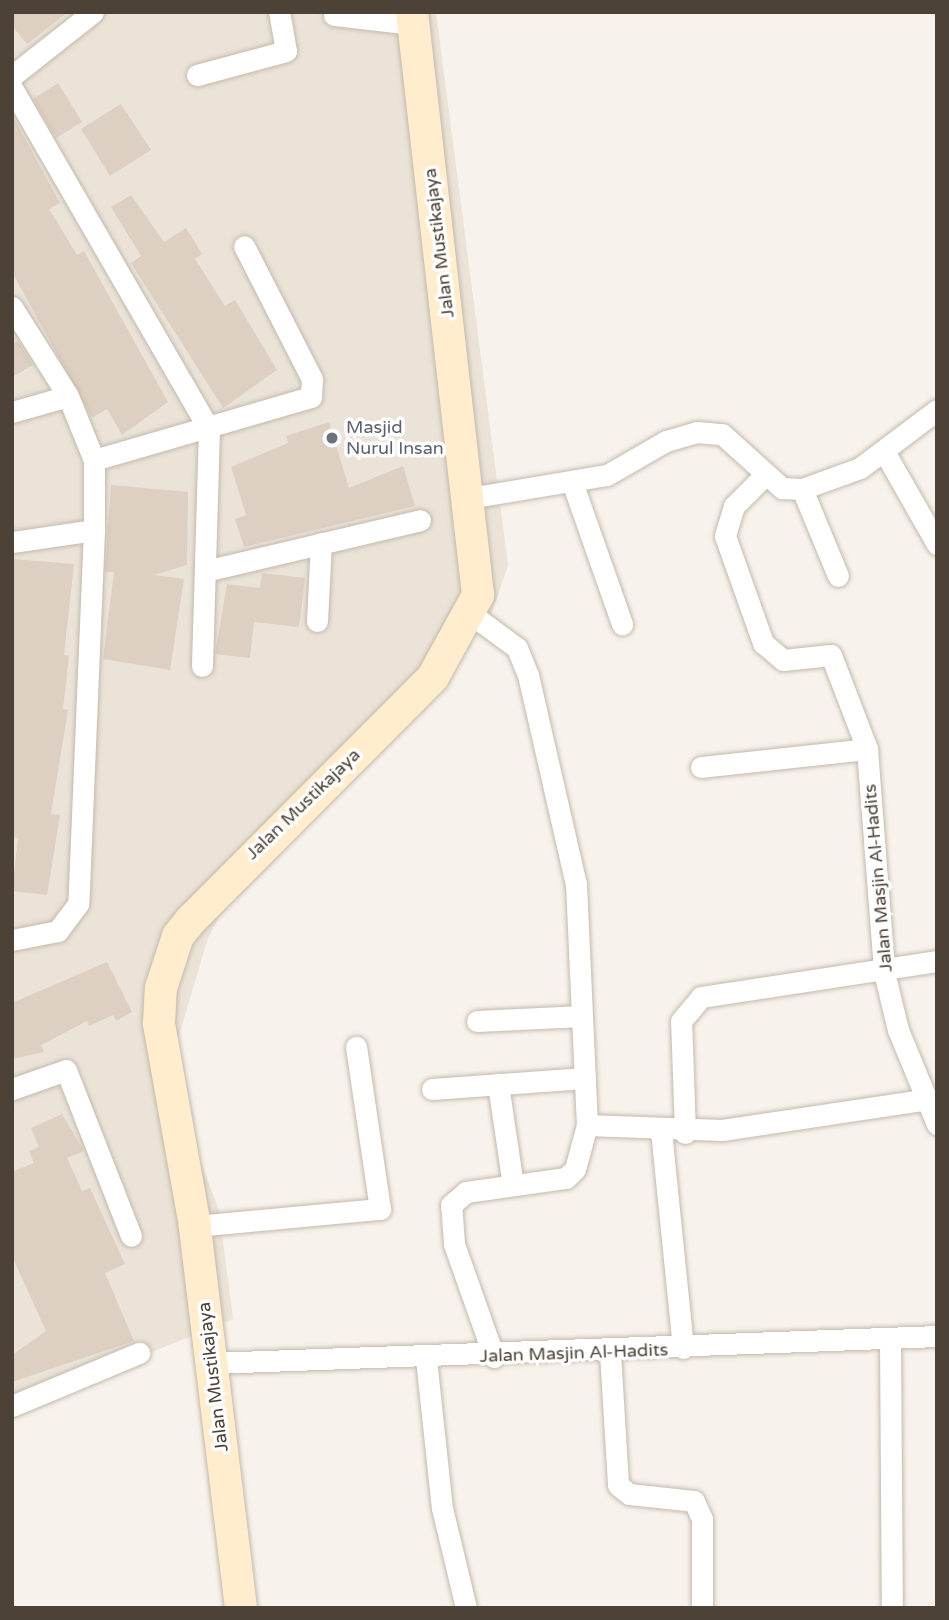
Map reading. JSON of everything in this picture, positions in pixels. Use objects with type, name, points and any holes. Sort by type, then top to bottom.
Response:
[{"type":"main road","name":"Jalan Mustikajaya","points":[[241,1608],[195,1226],[159,1023],[161,988],[178,936],[254,850],[433,677],[471,614],[479,574],[412,18]]},
{"type":"street","points":[[12,76],[93,12]]},
{"type":"street","points":[[197,75],[286,51],[279,12]]},
{"type":"street","points":[[334,15],[412,18]]},
{"type":"street","points":[[12,88],[209,429],[202,666]]},
{"type":"street","points":[[94,460],[304,403],[314,390],[244,246]]},
{"type":"street","points":[[12,307],[68,396],[94,460],[94,530],[78,904],[58,931],[12,940]]},
{"type":"street","points":[[12,412],[68,396]]},
{"type":"street","points":[[469,498],[572,482],[630,466],[666,440],[697,432],[722,433],[782,488],[802,489],[885,453],[937,410]]},
{"type":"street","points":[[885,453],[937,544]]},
{"type":"street","name":"Jalan Masjin Al-Hadits","points":[[765,475],[734,506],[724,536],[763,643],[783,660],[831,655],[867,749],[884,972],[898,1030],[930,1098],[937,1124]]},
{"type":"street","points":[[572,482],[622,624]]},
{"type":"street","points":[[802,489],[838,576]]},
{"type":"street","points":[[205,571],[420,520]]},
{"type":"street","points":[[12,542],[94,530]]},
{"type":"street","points":[[317,621],[321,543]]},
{"type":"street","points":[[471,614],[517,648],[528,675],[576,884],[587,1125],[575,1169],[566,1178],[466,1192],[451,1205],[454,1244],[494,1357]]},
{"type":"street","points":[[701,767],[867,749]]},
{"type":"street","points":[[685,1133],[681,1021],[687,1007],[701,997],[782,981],[884,972],[937,961]]},
{"type":"street","points":[[477,1021],[582,1016]]},
{"type":"street","points":[[195,1226],[380,1209],[356,1046]]},
{"type":"street","points":[[12,1089],[66,1070],[131,1236]]},
{"type":"street","points":[[432,1089],[585,1078]]},
{"type":"street","points":[[498,1084],[513,1185]]},
{"type":"street","points":[[587,1125],[685,1133],[930,1098]]},
{"type":"street","points":[[661,1130],[683,1348]]},
{"type":"street","name":"Jalan Masjin Al-Hadits","points":[[212,1363],[610,1353],[937,1336]]},
{"type":"street","points":[[890,1340],[891,1608]]},
{"type":"street","points":[[12,1406],[139,1353]]},
{"type":"street","points":[[610,1353],[618,1485],[629,1494],[689,1498],[698,1506],[702,1608]]},
{"type":"street","points":[[426,1359],[442,1508],[466,1608]]},
{"type":"shaded area","points":[[12,12],[436,12],[508,565],[491,616],[255,850],[208,938],[167,1076],[219,1210],[233,1319],[12,1409]]},
{"type":"building","points":[[12,12],[68,12],[27,44],[12,26]]},
{"type":"building","points":[[58,83],[82,122],[56,138],[33,99]]},
{"type":"building","points":[[121,104],[151,150],[110,176],[81,129]]},
{"type":"building","points":[[12,115],[60,203],[49,209],[77,255],[84,251],[168,402],[122,435],[107,409],[92,418],[12,272]]},
{"type":"building","points":[[131,195],[164,242],[186,228],[202,254],[195,259],[225,306],[235,300],[277,370],[223,408],[131,263],[141,256],[111,207]]},
{"type":"building","points":[[18,341],[33,365],[12,377],[12,344]]},
{"type":"building","points":[[329,422],[349,488],[403,466],[415,506],[244,547],[235,519],[246,515],[231,467],[288,443],[286,436]]},
{"type":"building","points":[[111,485],[188,492],[187,565],[154,575],[184,579],[170,670],[103,659],[114,572],[105,572]]},
{"type":"building","points":[[12,559],[74,564],[64,655],[69,656],[63,709],[68,710],[51,814],[60,815],[47,895],[12,891],[18,838],[12,837]]},
{"type":"building","points":[[262,573],[305,578],[299,627],[254,622],[250,658],[215,654],[227,584],[260,588]]},
{"type":"building","points":[[107,962],[132,1012],[116,1021],[113,1015],[89,1026],[87,1021],[41,1045],[44,1052],[12,1059],[12,1003]]},
{"type":"building","points":[[62,1114],[84,1151],[67,1158],[82,1191],[90,1188],[125,1264],[105,1273],[134,1341],[12,1382],[12,1355],[46,1331],[12,1256],[12,1172],[34,1163],[29,1151],[39,1147],[31,1128]]},
{"type":"place","name":"Masjid Nurul Insan","points":[[332,438]]}]
